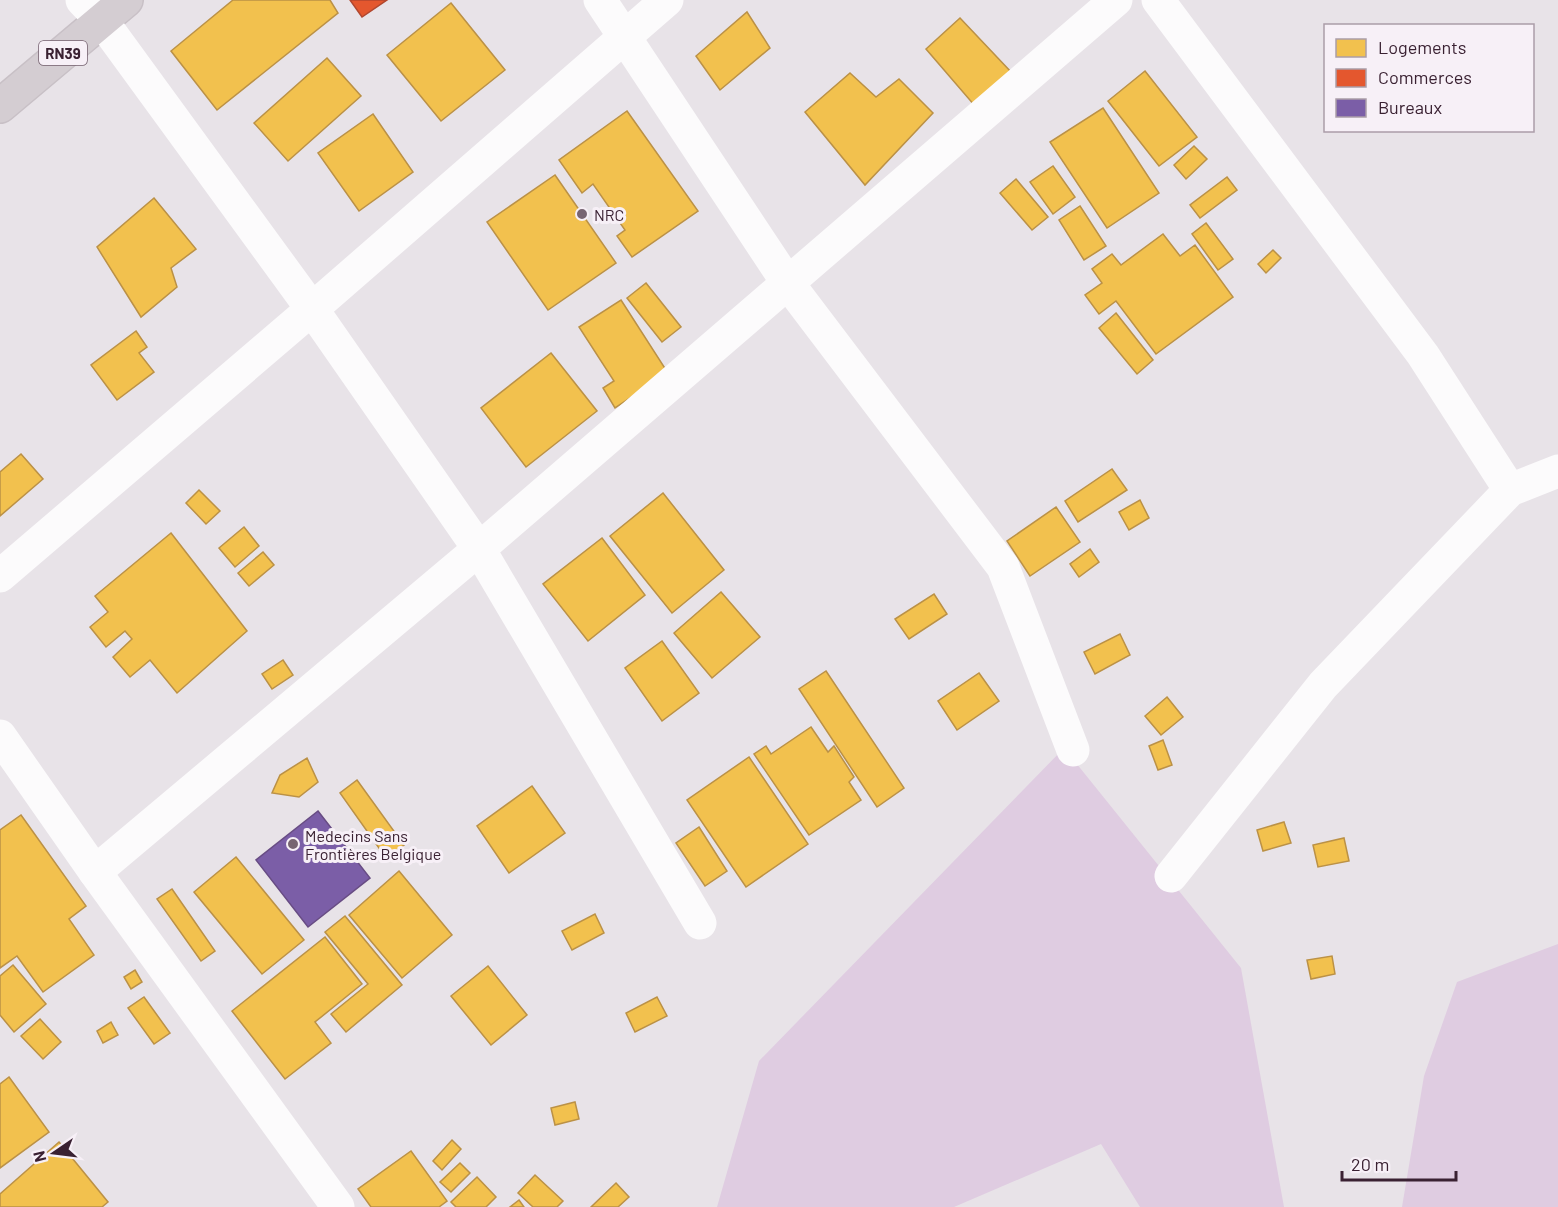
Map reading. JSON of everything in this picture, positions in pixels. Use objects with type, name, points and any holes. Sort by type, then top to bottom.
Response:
[{"type":"main road","name":"RN39","points":[[0,106],[103,7]]},
{"type":"street","points":[[600,0],[787,282],[1003,567],[1073,750]]},
{"type":"street","points":[[0,576],[312,309],[667,0]]},
{"type":"street","points":[[95,872],[479,549],[1116,0]]},
{"type":"street","points":[[1158,0],[1423,355],[1510,490]]},
{"type":"street","points":[[103,7],[479,549],[700,923]]},
{"type":"street","points":[[1171,876],[1323,685],[1510,490],[1558,471]]},
{"type":"street","points":[[0,736],[10,772],[95,872],[338,1207]]},
{"type":"shaded area","points":[[1064,748],[1241,968],[1284,1207],[1140,1207],[1101,1144],[954,1207],[717,1207],[759,1061]]},
{"type":"shaded area","points":[[1558,944],[1558,1207],[1402,1207],[1424,1076],[1457,982]]},
{"type":"building: Logements","points":[[233,0],[330,0],[338,13],[217,110],[171,51]]},
{"type":"building: Logements","points":[[451,3],[505,70],[441,121],[387,55]]},
{"type":"building: Logements","points":[[747,12],[770,48],[720,90],[696,56]]},
{"type":"building: Logements","points":[[960,18],[1012,73],[975,106],[926,49]]},
{"type":"building: Logements","points":[[327,58],[361,96],[288,161],[254,123]]},
{"type":"building: Logements","points":[[1145,71],[1197,137],[1159,166],[1108,101]]},
{"type":"building: Logements","points":[[850,73],[876,97],[899,79],[933,113],[865,185],[805,112]]},
{"type":"building: Logements","points":[[1103,108],[1159,193],[1107,228],[1050,142]]},
{"type":"building: Logements","points":[[627,111],[698,211],[632,257],[617,236],[625,230],[593,184],[582,193],[559,160]]},
{"type":"building: Logements","points":[[373,114],[413,172],[359,211],[318,153]]},
{"type":"building: Logements","points":[[1194,146],[1207,159],[1186,179],[1174,165]]},
{"type":"building: Logements","points":[[1053,166],[1075,197],[1053,214],[1030,182]]},
{"type":"building: Logements","points":[[555,175],[616,263],[548,310],[487,222]]},
{"type":"building: Logements","points":[[1227,177],[1237,190],[1200,218],[1190,205]]},
{"type":"building: Logements","points":[[1016,179],[1048,217],[1032,230],[1000,193]]},
{"type":"building: Logements","points":[[154,198],[196,249],[171,268],[177,287],[141,317],[97,247]]},
{"type":"building: Logements","points":[[1080,206],[1106,246],[1084,260],[1059,220]]},
{"type":"building: Logements","points":[[1206,223],[1233,259],[1218,270],[1192,234]]},
{"type":"building: Logements","points":[[1163,234],[1180,256],[1195,245],[1233,297],[1156,354],[1116,301],[1099,314],[1085,295],[1102,283],[1092,269],[1112,254],[1121,265]]},
{"type":"building: Logements","points":[[1273,250],[1281,258],[1266,273],[1258,264]]},
{"type":"building: Logements","points":[[646,283],[681,327],[662,342],[627,298]]},
{"type":"building: Logements","points":[[621,300],[668,373],[615,408],[603,388],[614,381],[579,327]]},
{"type":"building: Logements","points":[[1116,313],[1153,360],[1137,374],[1099,328]]},
{"type":"building: Logements","points":[[136,331],[147,347],[139,353],[154,372],[117,400],[91,365]]},
{"type":"building: Logements","points":[[551,353],[597,411],[526,467],[481,408]]},
{"type":"building: Logements","points":[[21,454],[43,479],[0,516],[0,472]]},
{"type":"building: Logements","points":[[1112,469],[1127,490],[1078,522],[1065,501]]},
{"type":"building: Logements","points":[[199,490],[220,511],[206,524],[186,503]]},
{"type":"building: Logements","points":[[663,493],[724,570],[672,613],[610,536]]},
{"type":"building: Logements","points":[[1140,500],[1149,518],[1129,530],[1119,512]]},
{"type":"building: Logements","points":[[1056,507],[1080,542],[1030,576],[1007,541]]},
{"type":"building: Logements","points":[[244,527],[259,546],[235,567],[219,548]]},
{"type":"building: Logements","points":[[171,533],[247,631],[177,693],[150,660],[130,677],[113,657],[132,639],[125,631],[106,647],[90,627],[108,612],[95,596]]},
{"type":"building: Logements","points":[[602,538],[645,595],[588,641],[543,584]]},
{"type":"building: Logements","points":[[1090,549],[1099,562],[1079,577],[1070,564]]},
{"type":"building: Logements","points":[[263,552],[274,565],[249,586],[238,573]]},
{"type":"building: Logements","points":[[721,592],[760,637],[712,678],[674,633]]},
{"type":"building: Logements","points":[[934,594],[947,614],[909,639],[895,619]]},
{"type":"building: Logements","points":[[1120,634],[1130,655],[1095,674],[1084,652]]},
{"type":"building: Logements","points":[[662,641],[699,693],[662,721],[625,668]]},
{"type":"building: Logements","points":[[283,660],[293,675],[272,689],[262,674]]},
{"type":"building: Logements","points":[[826,671],[904,788],[877,807],[799,689]]},
{"type":"building: Logements","points":[[979,673],[999,701],[957,730],[938,701]]},
{"type":"building: Logements","points":[[1167,697],[1183,717],[1161,735],[1145,716]]},
{"type":"building: Logements","points":[[811,727],[828,752],[834,746],[854,777],[849,782],[861,800],[809,835],[754,754],[766,746],[771,754]]},
{"type":"building: Logements","points":[[1163,740],[1172,765],[1158,770],[1149,746]]},
{"type":"building: Logements","points":[[749,757],[808,844],[746,887],[687,800]]},
{"type":"building: Logements","points":[[307,758],[318,782],[299,797],[272,793],[280,775]]},
{"type":"building: Logements","points":[[357,780],[404,845],[386,858],[340,793]]},
{"type":"building: Logements","points":[[532,786],[565,833],[509,873],[477,826]]},
{"type":"building: Logements","points":[[21,815],[86,906],[69,919],[94,955],[43,992],[17,956],[0,968],[0,830]]},
{"type":"building: Logements","points":[[1284,822],[1291,843],[1263,851],[1257,830]]},
{"type":"building: Logements","points":[[699,827],[727,871],[705,886],[676,843]]},
{"type":"building: Logements","points":[[1344,838],[1349,861],[1318,867],[1313,845]]},
{"type":"building: Logements","points":[[236,857],[304,940],[262,974],[194,892]]},
{"type":"building: Logements","points":[[399,871],[452,935],[402,978],[349,915]]},
{"type":"building: Logements","points":[[172,889],[215,951],[201,961],[157,899]]},
{"type":"building: Logements","points":[[595,914],[604,933],[572,950],[562,931]]},
{"type":"building: Logements","points":[[345,916],[402,985],[346,1032],[331,1014],[368,984],[325,932]]},
{"type":"building: Logements","points":[[325,937],[362,984],[315,1022],[331,1043],[285,1079],[232,1011]]},
{"type":"building: Logements","points":[[1332,956],[1335,974],[1311,979],[1307,960]]},
{"type":"building: Logements","points":[[13,965],[46,1004],[14,1032],[0,1015],[0,976]]},
{"type":"building: Logements","points":[[488,966],[527,1015],[491,1045],[451,996]]},
{"type":"building: Logements","points":[[135,970],[142,982],[131,989],[124,977]]},
{"type":"building: Logements","points":[[144,997],[170,1033],[154,1044],[128,1008]]},
{"type":"building: Logements","points":[[657,997],[667,1016],[635,1032],[626,1013]]},
{"type":"building: Logements","points":[[40,1019],[61,1042],[43,1059],[21,1036]]},
{"type":"building: Logements","points":[[111,1022],[118,1035],[103,1043],[97,1031]]},
{"type":"building: Logements","points":[[9,1077],[49,1132],[0,1168],[0,1084]]},
{"type":"building: Logements","points":[[575,1102],[579,1119],[555,1125],[551,1108]]},
{"type":"building: Logements","points":[[452,1140],[461,1149],[442,1170],[433,1161]]},
{"type":"building: Logements","points":[[59,1142],[108,1202],[102,1207],[0,1207],[0,1194]]},
{"type":"building: Logements","points":[[411,1151],[447,1201],[439,1207],[371,1207],[358,1189]]},
{"type":"building: Logements","points":[[460,1163],[470,1173],[451,1192],[440,1182]]},
{"type":"building: Logements","points":[[535,1175],[563,1201],[557,1207],[533,1207],[518,1193]]},
{"type":"building: Logements","points":[[477,1177],[496,1197],[486,1207],[456,1207],[451,1202]]},
{"type":"building: Logements","points":[[616,1183],[629,1197],[618,1207],[591,1207]]},
{"type":"building: Logements","points":[[519,1200],[524,1207],[510,1207]]},
{"type":"building: Commerces","points":[[350,0],[387,0],[362,17]]},
{"type":"building: Bureaux","points":[[318,811],[370,878],[308,927],[256,860]]},
{"type":"place","name":"NRC","points":[[582,214]]},
{"type":"place","name":"Medecins Sans Frontières Belgique","points":[[293,844]]}]
